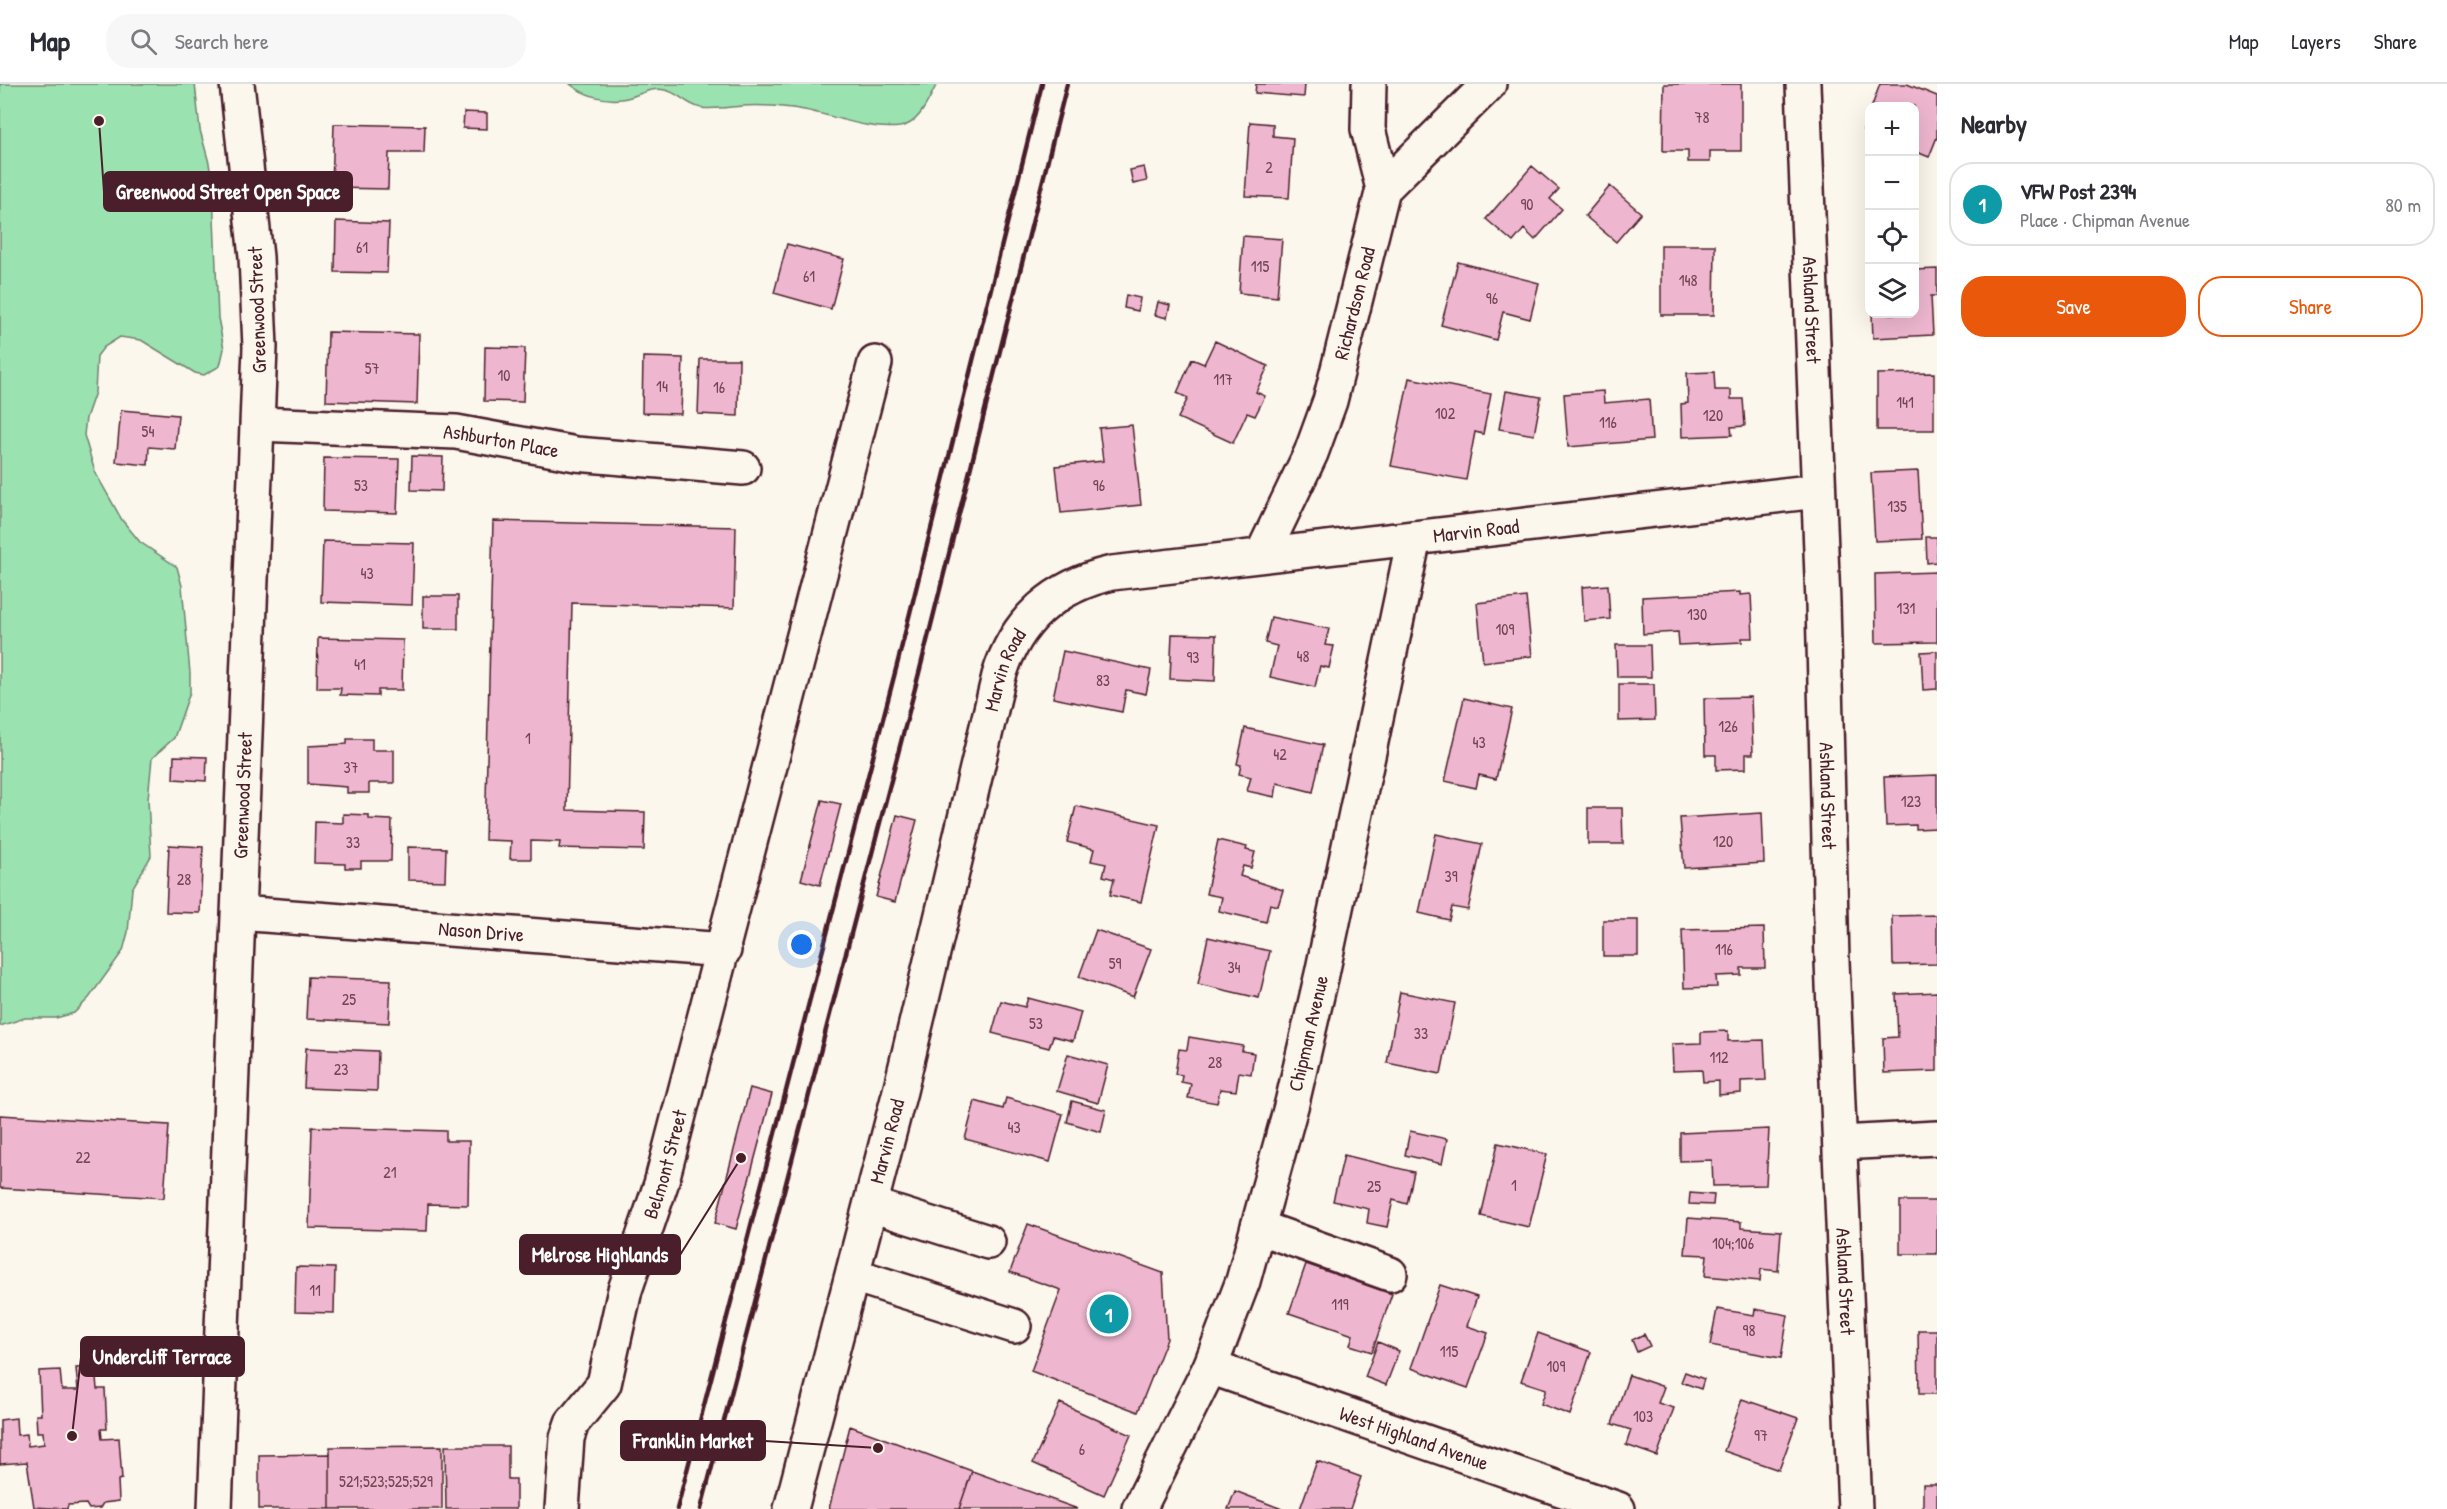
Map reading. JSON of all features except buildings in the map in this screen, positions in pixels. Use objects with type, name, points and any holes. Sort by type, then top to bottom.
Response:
[{"type":"street","name":"Greenwood Street","points":[[215,1509],[260,347],[256,257],[237,84]]},
{"type":"street","points":[[1369,84],[1368,129],[1383,189]]},
{"type":"street","points":[[1383,189],[1490,84]]},
{"type":"street","name":"Ashland Street","points":[[1803,84],[1832,962],[1855,1509]]},
{"type":"street","name":"Richardson Road","points":[[1263,553],[1311,453],[1330,401],[1383,189]]},
{"type":"street","name":"Belmont Street","points":[[562,1509],[567,1438],[572,1423],[604,1383],[625,1290],[661,1184],[724,950],[875,363]]},
{"type":"street","name":"Ashburton Place","points":[[258,424],[456,432],[576,454],[743,468]]},
{"type":"street","name":"Marvin Road","points":[[791,1509],[871,1205],[999,676],[1014,639],[1040,607],[1061,591],[1086,579],[1112,573],[1263,553],[1414,538],[1818,490]]},
{"type":"street","name":"Chipman Avenue","points":[[1139,1509],[1210,1367],[1243,1281],[1292,1103],[1322,974],[1414,538]]},
{"type":"street","name":"Nason Drive","points":[[239,913],[724,950]]},
{"type":"street","points":[[1839,1143],[1937,1138]]},
{"type":"street","points":[[871,1205],[988,1242]]},
{"type":"street","points":[[1258,1227],[1390,1274]]},
{"type":"street","points":[[853,1275],[1014,1326]]},
{"type":"street","name":"West Highland Avenue","points":[[1210,1367],[1618,1509]]},
{"type":"green space","points":[[0,84],[195,84],[200,130],[209,163],[213,192],[218,318],[224,349],[220,366],[204,375],[195,373],[141,340],[120,337],[104,347],[97,356],[95,392],[86,418],[84,435],[95,472],[122,520],[140,542],[177,567],[182,586],[190,692],[174,738],[152,758],[148,799],[151,856],[132,889],[128,932],[123,951],[89,998],[74,1013],[56,1018],[25,1018],[0,1026]]},
{"type":"green space","points":[[570,84],[937,84],[923,110],[913,121],[900,127],[886,127],[859,124],[786,107],[701,108],[670,91],[659,89],[627,98],[608,99],[587,94]]},
{"type":"railway","points":[[677,1509],[897,665],[1042,84]]},
{"type":"railway","points":[[701,1509],[919,673],[1067,84]]},
{"type":"place","name":"Greenwood Street Open Space","points":[[99,121]]},
{"type":"place","name":"Melrose Highlands","points":[[741,1158]]},
{"type":"place","name":"VFW Post 2394","points":[[1109,1314]]},
{"type":"place","name":"Undercliff Terrace","points":[[72,1436]]},
{"type":"place","name":"Franklin Market","points":[[878,1448]]}]
